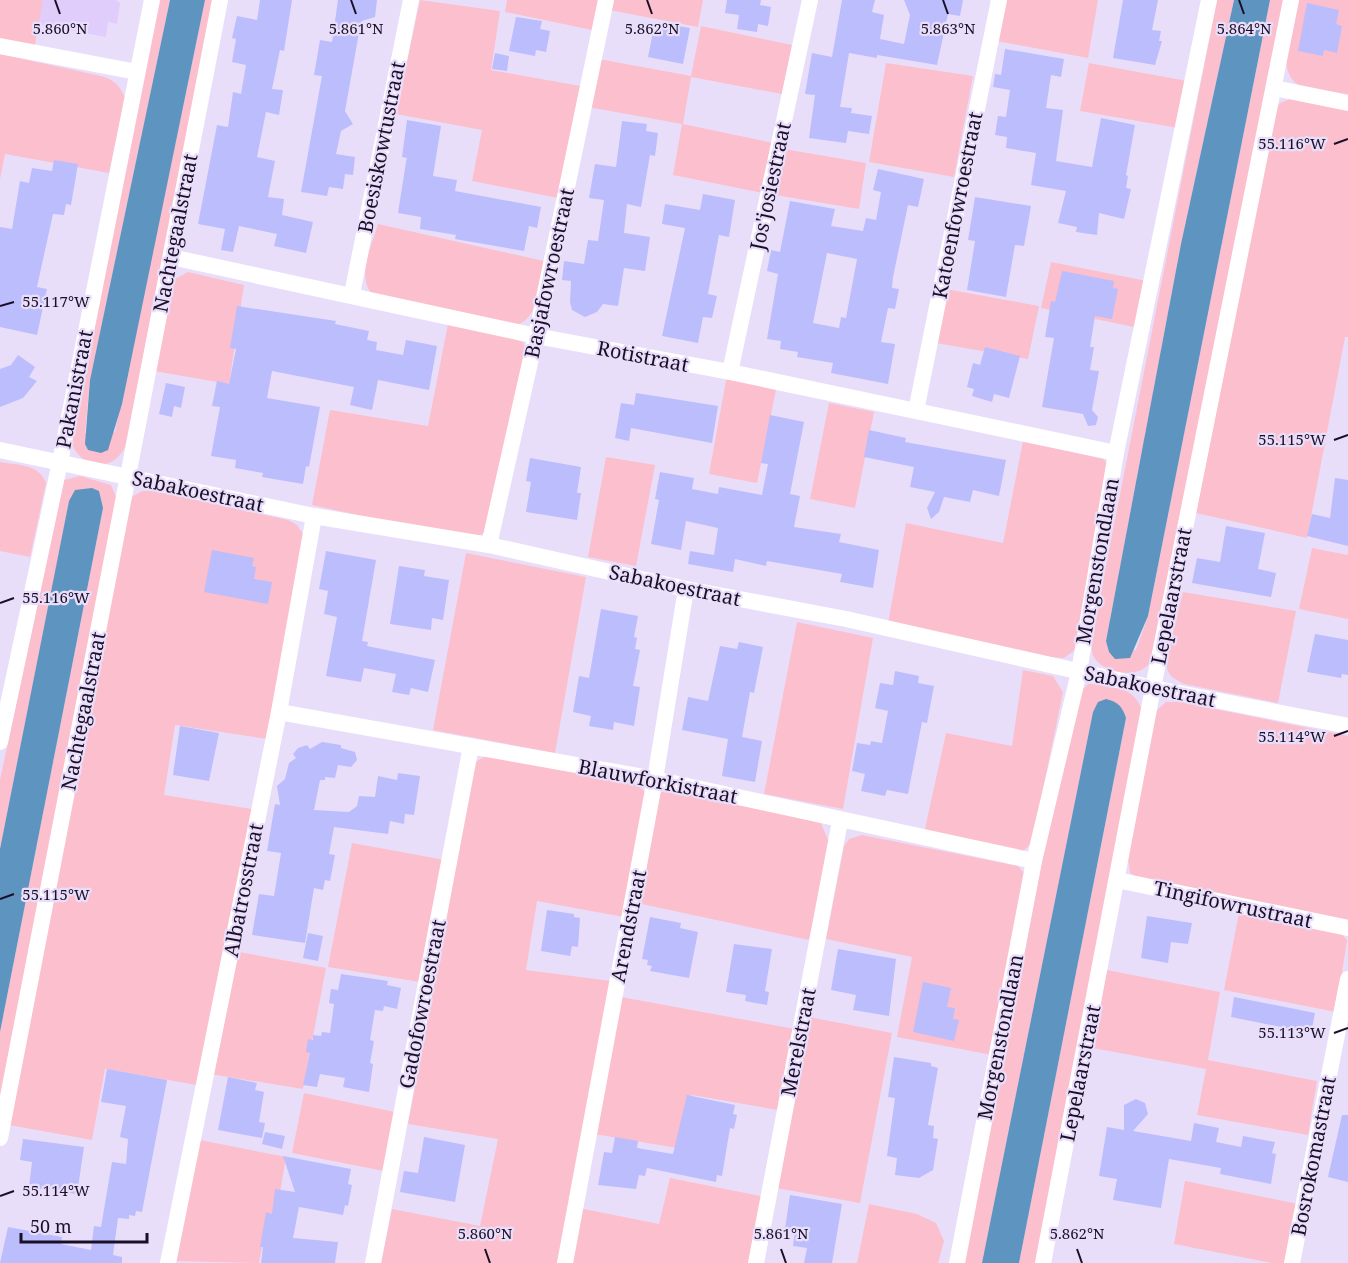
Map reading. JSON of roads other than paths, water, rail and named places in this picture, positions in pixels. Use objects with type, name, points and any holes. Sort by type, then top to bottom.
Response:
[{"type":"street","name":"Pakanistraat","points":[[0,742],[60,462],[152,0]]},
{"type":"street","name":"Nachtegaalstraat","points":[[0,1138],[220,0]]},
{"type":"street","name":"Boesiskowtustraat","points":[[352,294],[411,0]]},
{"type":"street","name":"Basjafowroestraat","points":[[489,545],[536,336],[606,0]]},
{"type":"street","name":"Jos'josiestraat","points":[[730,372],[810,0]]},
{"type":"street","name":"Katoenfowroestraat","points":[[916,411],[999,0]]},
{"type":"street","name":"Morgenstondlaan","points":[[957,1263],[1034,861],[1079,672],[1116,453],[1209,0]]},
{"type":"street","name":"Lepelaarstraat","points":[[1043,1263],[1153,688],[1291,0]]},
{"type":"street","points":[[0,46],[137,72]]},
{"type":"street","points":[[1274,88],[1348,103]]},
{"type":"street","name":"Rotistraat","points":[[171,257],[352,294],[536,336],[730,372],[1116,453]]},
{"type":"street","name":"Sabakoestraat","points":[[0,450],[314,516],[489,545],[686,589],[846,619],[1153,688],[1348,726]]},
{"type":"street","name":"Albatrosstraat","points":[[168,1263],[279,712],[314,516]]},
{"type":"street","name":"Arendstraat","points":[[565,1263],[655,779],[686,589]]},
{"type":"street","name":"Blauwforkistraat","points":[[279,712],[655,779],[1034,861]]},
{"type":"street","name":"Gadofowroestraat","points":[[373,1263],[471,746]]},
{"type":"street","name":"Merelstraat","points":[[756,1263],[840,820]]},
{"type":"street","name":"Tingifowrustraat","points":[[1117,880],[1348,928]]},
{"type":"street","name":"Bosrokomastraat","points":[[1292,1263],[1348,979]]},
{"type":"water","points":[[170,0],[205,0],[122,404],[108,450],[101,453],[88,450],[85,444],[90,380]]},
{"type":"water","points":[[1234,0],[1270,0],[1148,616],[1130,658],[1115,659],[1109,652],[1106,641],[1181,244]]},
{"type":"water","points":[[92,488],[99,491],[103,508],[0,1032],[0,849],[69,501],[75,490]]},
{"type":"water","points":[[1106,699],[1119,705],[1126,718],[1019,1263],[982,1263],[1093,712],[1098,702]]}]
